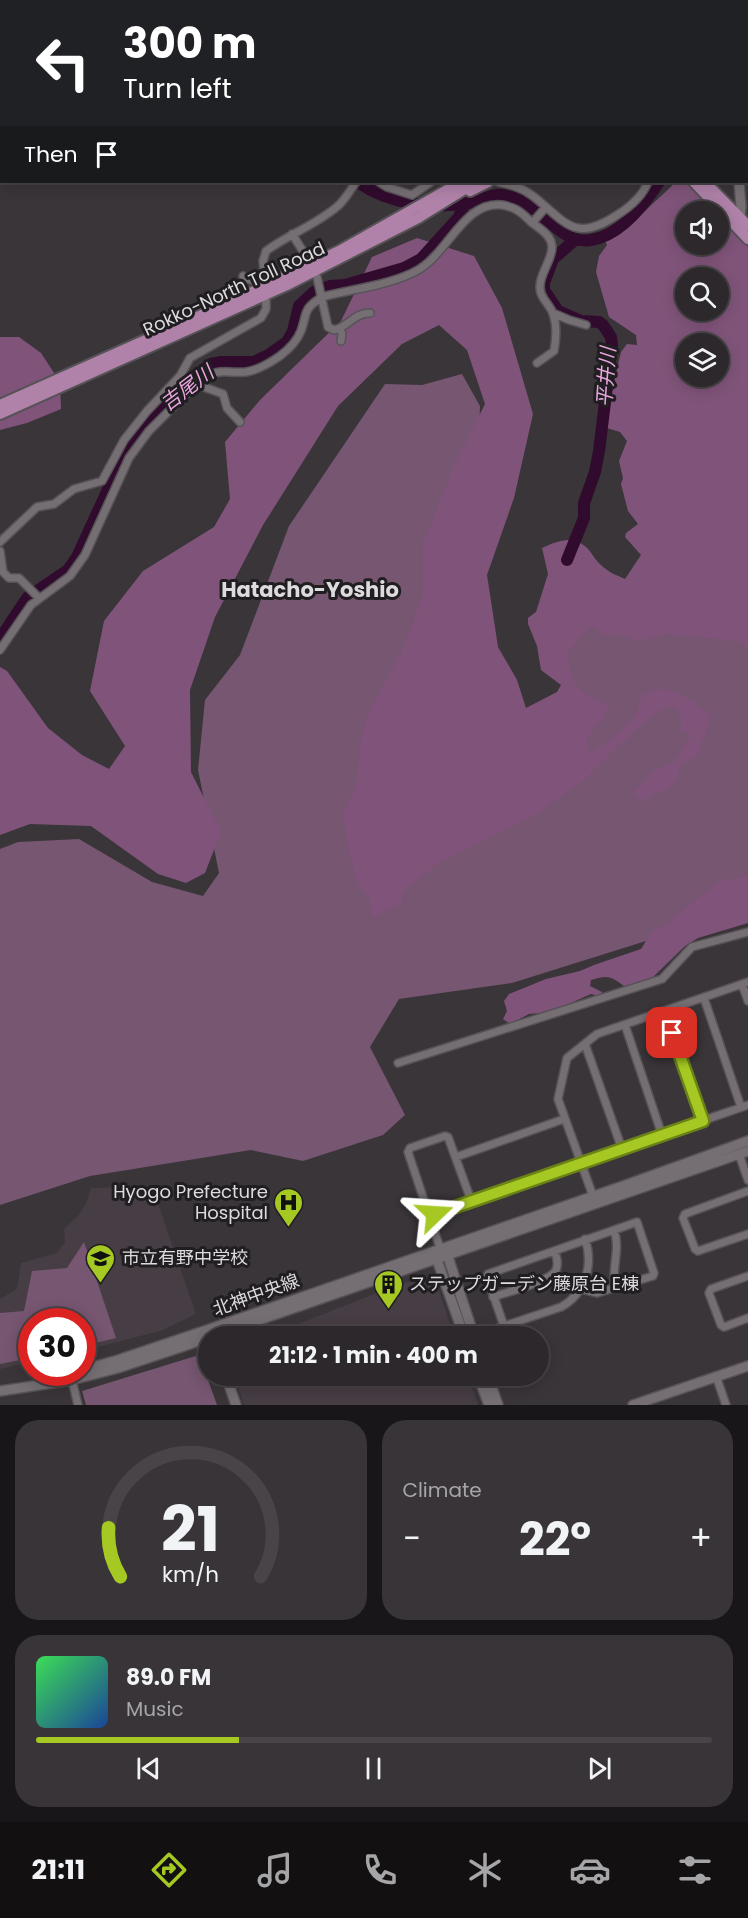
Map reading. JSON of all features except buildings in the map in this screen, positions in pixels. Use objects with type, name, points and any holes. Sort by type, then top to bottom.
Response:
[{"type":"main road","points":[[413,210],[452,183]]},
{"type":"main road","name":"Rokko-North Toll Road","points":[[0,405],[339,251],[459,183]]},
{"type":"main road","name":"Rokko-North Toll Road","points":[[0,414],[287,285],[418,218],[474,183]]},
{"type":"main road","points":[[445,201],[486,183]]},
{"type":"main road","points":[[695,183],[748,238]]},
{"type":"main road","points":[[706,183],[744,216]]},
{"type":"street","points":[[243,276],[250,281],[265,279],[263,261],[266,251],[323,217],[341,203],[355,183]]},
{"type":"street","points":[[381,183],[412,195],[430,183]]},
{"type":"street","points":[[513,183],[531,194],[566,224],[577,229],[595,228],[630,207],[648,183]]},
{"type":"street","points":[[739,183],[744,216]]},
{"type":"street","points":[[0,650],[31,605],[61,584],[78,568],[129,458],[149,431],[196,384],[211,373],[248,372],[261,368],[278,357],[297,339],[303,317],[309,306],[322,296],[388,281],[418,270],[437,254],[477,209],[486,205],[515,208],[549,237],[552,247],[539,288],[553,313],[554,351],[537,363]]},
{"type":"street","points":[[533,223],[545,208]]},
{"type":"street","points":[[292,234],[308,259]]},
{"type":"street","points":[[317,277],[328,327],[334,330],[340,329],[353,317],[370,314]]},
{"type":"street","points":[[103,483],[124,440],[180,376],[190,358],[261,318],[266,309],[266,301]]},
{"type":"street","points":[[553,313],[586,325]]},
{"type":"street","points":[[340,329],[341,341]]},
{"type":"street","points":[[196,384],[223,394],[228,408],[240,422]]},
{"type":"street","points":[[0,542],[37,507],[54,504],[74,489],[103,483],[114,489]]},
{"type":"street","points":[[0,551],[1,570],[9,578],[19,579],[39,598]]},
{"type":"street","points":[[398,1063],[662,979],[692,947],[748,932]]},
{"type":"street","points":[[593,1196],[558,1099],[567,1058],[597,1034],[745,983],[748,1001]]},
{"type":"street","points":[[430,1215],[744,1106],[704,998]]},
{"type":"street","points":[[664,1012],[703,1121]]},
{"type":"street","points":[[625,1025],[662,1135]]},
{"type":"street","points":[[585,1044],[622,1149]]},
{"type":"street","points":[[456,1157],[564,1119]]},
{"type":"street","points":[[461,1326],[430,1215],[408,1152],[410,1148],[448,1137],[471,1200]]},
{"type":"street","points":[[441,1253],[748,1141]]},
{"type":"street","points":[[441,1253],[744,1152],[748,1180]]},
{"type":"street","points":[[748,1191],[685,1214],[683,1218],[695,1249],[698,1251],[748,1234]]},
{"type":"street","points":[[581,1289],[597,1293],[653,1276],[654,1273],[637,1222],[585,1239],[488,1274],[487,1277],[504,1326],[561,1307],[570,1302],[581,1289],[586,1276],[589,1257],[585,1239]]},
{"type":"street","points":[[614,1230],[618,1239],[615,1288]]},
{"type":"street","points":[[493,1297],[548,1278],[556,1269],[557,1258],[554,1251]]},
{"type":"street","points":[[441,1253],[470,1326]]},
{"type":"street","name":"北神中央線","points":[[236,1326],[441,1253]]},
{"type":"street","points":[[748,1276],[711,1289],[710,1293],[721,1325],[724,1327],[748,1318]]},
{"type":"street","name":"北神中央線","points":[[96,1366],[198,1338]]},
{"type":"street","name":"北神中央線","points":[[96,1372],[118,1368],[198,1340]]},
{"type":"street","points":[[633,1405],[748,1365]]},
{"type":"street","points":[[716,1376],[726,1405]]},
{"type":"street","name":"北神中央線","points":[[0,1385],[18,1383]]},
{"type":"street","name":"北神中央線","points":[[0,1391],[24,1386]]},
{"type":"street","points":[[75,1386],[78,1405]]},
{"type":"street","points":[[229,1386],[236,1405]]},
{"type":"street","points":[[482,1386],[489,1405]]},
{"type":"street","points":[[491,1386],[498,1405]]},
{"type":"shaded area","points":[[675,183],[687,183],[704,201],[675,201],[675,255],[729,255],[729,227],[748,247],[748,648],[739,641],[666,634],[646,640],[632,640],[619,635],[602,634],[593,626],[580,637],[568,653],[574,682],[583,692],[609,705],[604,717],[585,741],[591,752],[614,736],[636,715],[641,698],[650,690],[669,690],[679,694],[712,716],[697,756],[681,764],[677,778],[669,789],[654,793],[642,803],[634,792],[654,771],[674,762],[691,735],[681,730],[681,714],[670,706],[654,714],[583,781],[529,819],[441,861],[403,892],[401,903],[373,918],[370,899],[357,883],[349,853],[343,813],[356,788],[360,745],[366,719],[403,649],[423,595],[423,544],[452,470],[485,404],[467,350],[439,325],[402,344],[338,406],[263,525],[215,617],[190,690],[191,772],[221,832],[205,873],[186,883],[158,874],[91,826],[30,824],[0,835],[0,667],[7,671],[48,728],[82,755],[109,769],[125,746],[90,691],[104,621],[143,571],[214,527],[230,499],[225,442],[260,400],[341,321],[372,257],[417,238],[474,256],[502,308],[533,414],[514,498],[487,575],[498,647],[517,680],[526,708],[557,692],[561,685],[541,670],[537,646],[528,624],[528,618],[536,612],[548,574],[542,548],[567,540],[578,542],[584,545],[604,567],[625,579],[641,555],[625,537],[626,533],[638,524],[628,511],[621,484],[623,478],[619,461],[627,441],[620,432],[604,427],[621,352],[627,344],[637,345],[636,335],[609,317],[596,272],[599,256],[607,245],[603,236],[629,226]]},
{"type":"shaded area","points":[[0,337],[19,337],[41,353],[60,382],[61,409],[27,423],[0,430]]},
{"type":"shaded area","points":[[462,374],[480,406],[470,653],[498,734],[574,702],[549,620],[748,629],[748,909],[512,983],[399,999],[370,1047],[405,1115],[383,1135],[303,1161],[251,1150],[90,1176],[0,1205],[0,849],[18,842],[79,839],[152,882],[203,896],[219,873],[198,770],[205,700],[240,655],[289,526],[385,384],[422,385]]},
{"type":"shaded area","points":[[748,876],[748,923],[698,938],[685,946],[651,979],[627,988],[607,977],[597,978],[591,980],[590,986],[602,992],[600,996],[591,994],[551,1012],[529,1014],[510,1024],[503,1019],[507,1011],[504,1001],[509,994],[546,979],[580,971],[641,949],[652,931],[668,923],[719,881]]},
{"type":"shaded area","name":"市立有野中学校","points":[[124,1187],[130,1193],[148,1199],[155,1195],[196,1314],[163,1330],[96,1348],[96,1308],[18,1308],[18,1365],[0,1369],[0,1299],[17,1289],[21,1263],[57,1253],[65,1242],[64,1229],[78,1216],[86,1204],[91,1188]]},
{"type":"shaded area","points":[[84,1242],[116,1338],[96,1343],[96,1308],[25,1308],[32,1271],[67,1268]]},
{"type":"shaded area","name":"ステップガーデン藤原台 E棟","points":[[425,1277],[436,1282],[451,1326],[293,1326],[389,1288]]},
{"type":"shaded area","points":[[18,1312],[18,1361],[0,1364],[0,1313]]},
{"type":"shaded area","points":[[198,1355],[198,1386],[210,1386],[217,1405],[86,1405],[82,1391]]},
{"type":"shaded area","points":[[237,1386],[471,1386],[478,1405],[244,1405]]},
{"type":"waterway","points":[[360,183],[397,200],[425,205],[454,205],[496,195],[509,196],[533,208],[564,234],[582,240],[602,237],[621,226],[639,209],[658,183]]},
{"type":"waterway","name":"吉尾川","points":[[0,639],[27,598],[68,570],[77,557],[128,446],[152,414],[211,364],[254,362],[287,342],[293,331],[299,306],[314,292],[404,268],[421,259],[459,217],[465,203]]},
{"type":"waterway","name":"平井川","points":[[567,560],[584,518],[584,503],[595,472],[612,345],[611,337],[603,325],[599,322],[581,321],[558,311],[544,290],[544,283],[553,259],[576,239]]},
{"type":"place","name":"Hyogo Prefecture Hospital","points":[[289,1228]]},
{"type":"place","name":"市立有野中学校","points":[[101,1284]]},
{"type":"place","name":"ステップガーデン藤原台 E棟","points":[[388,1310]]},
{"type":"district","name":"Hatacho-Yoshio","points":[[310,590]]},
{"type":"route","points":[[435,1214],[703,1121],[672,1033]]}]
